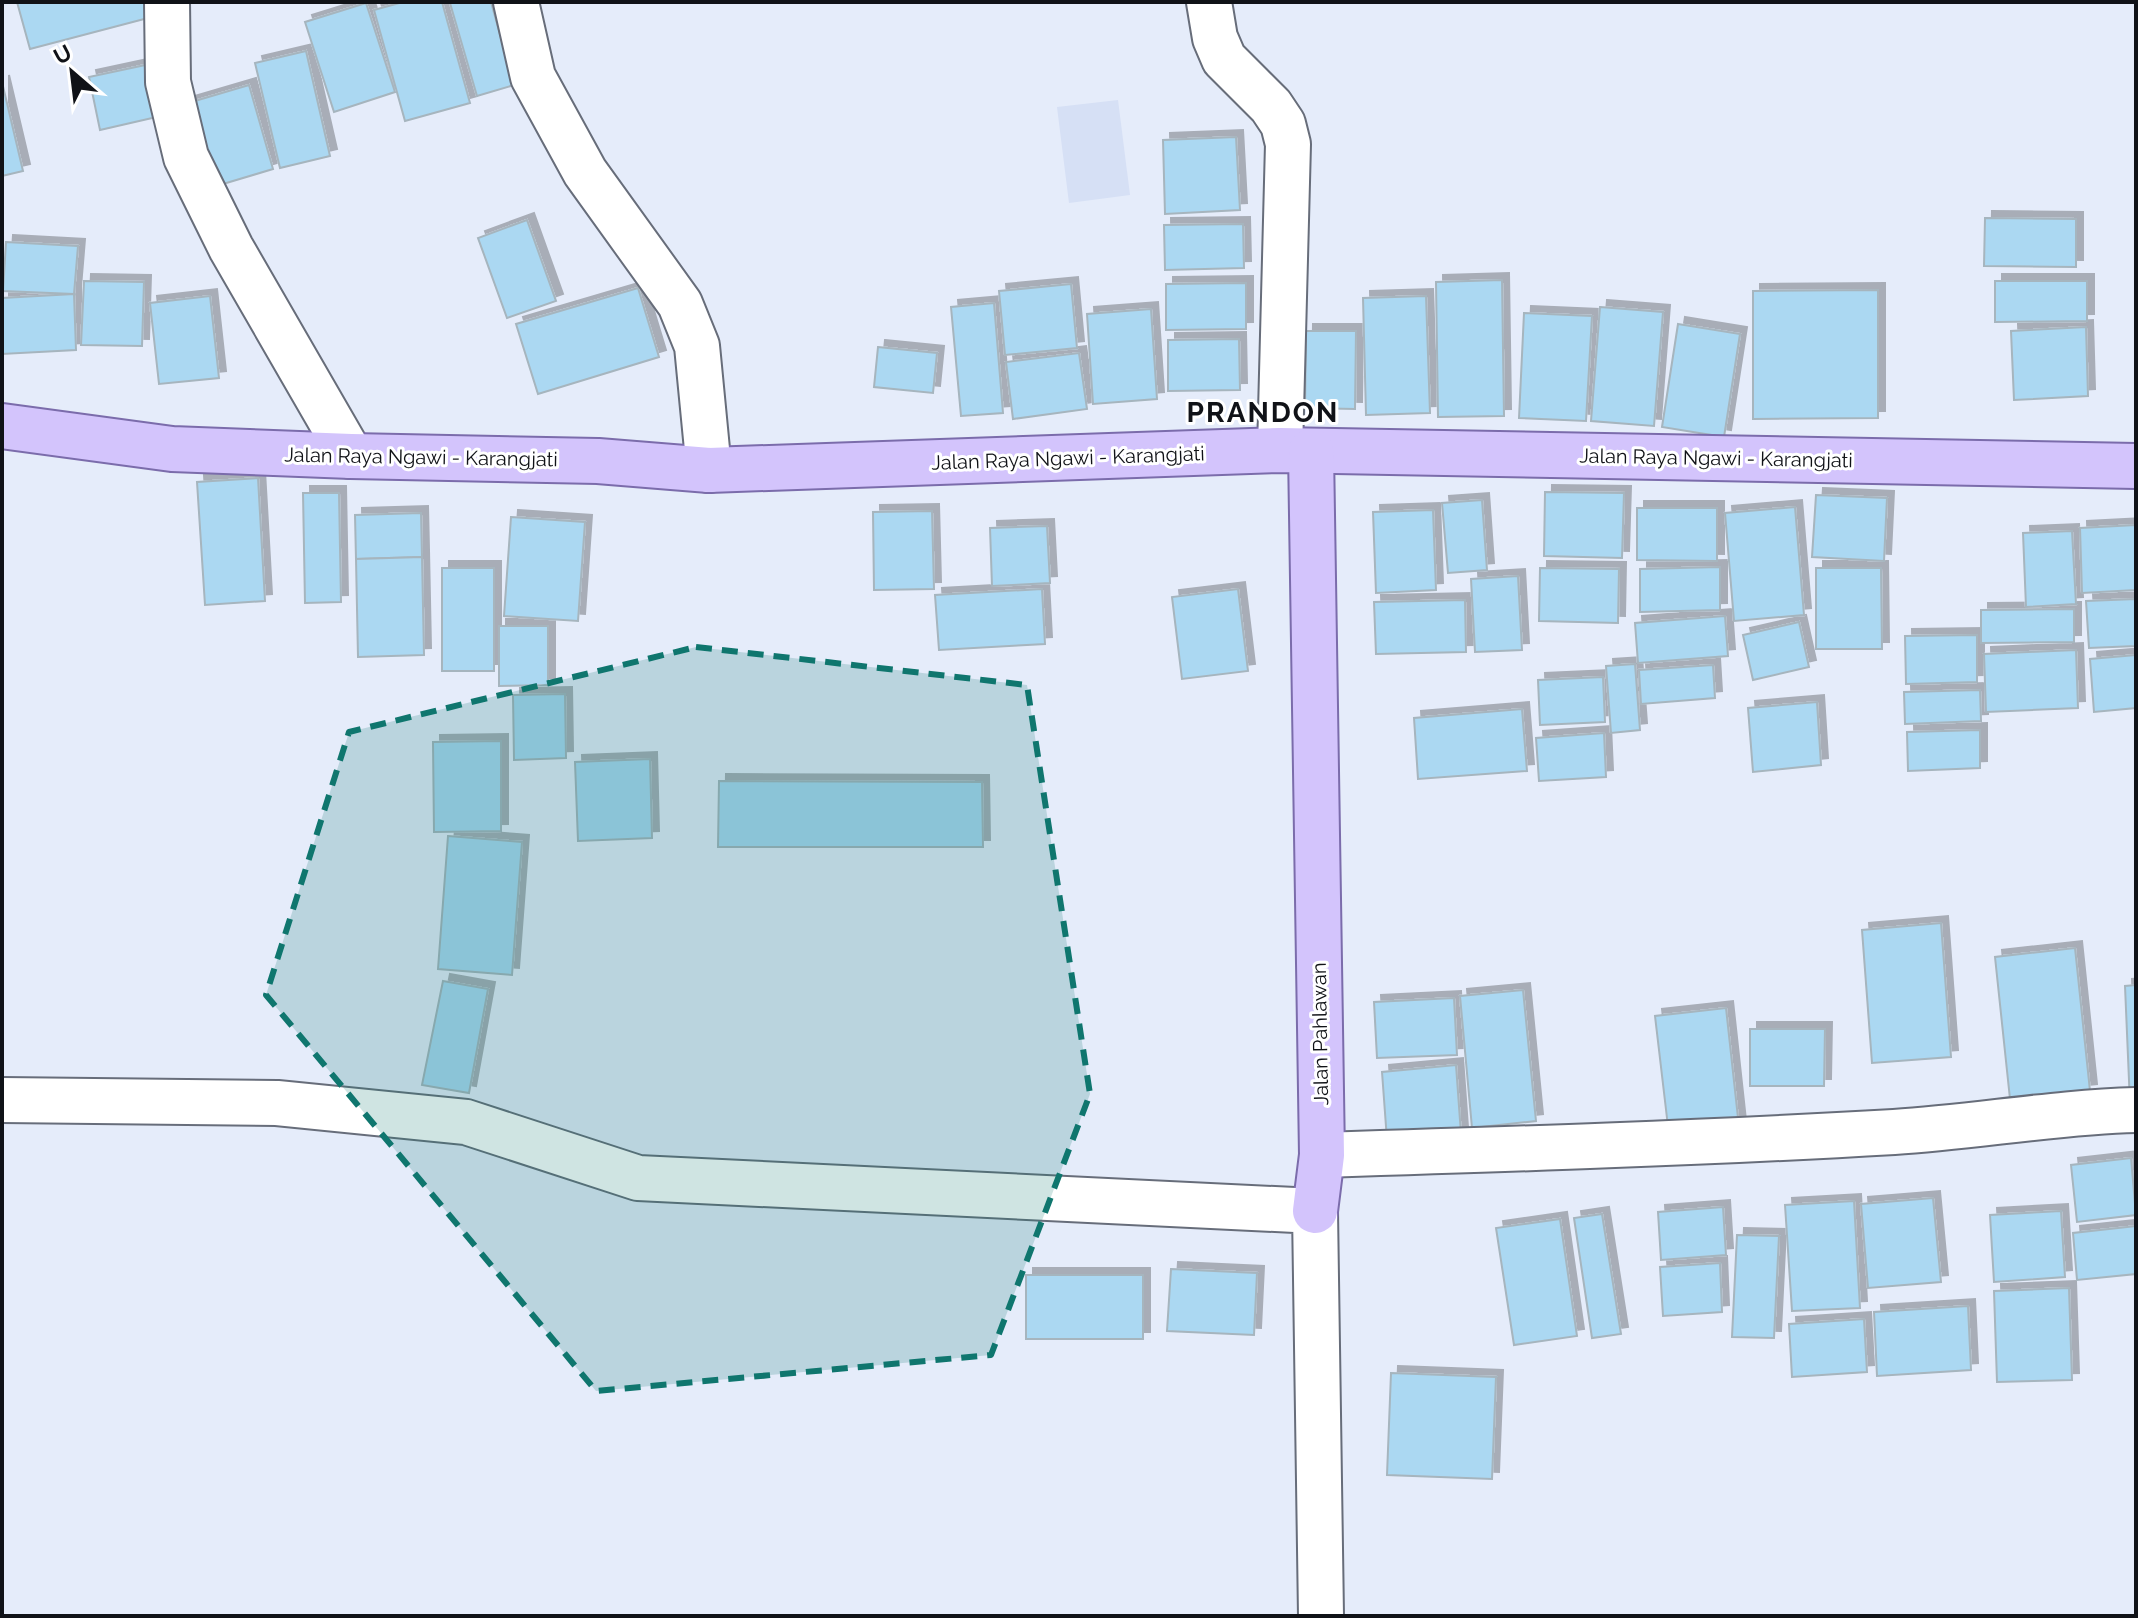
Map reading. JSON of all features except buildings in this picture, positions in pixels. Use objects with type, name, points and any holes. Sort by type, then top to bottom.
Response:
[{"type":"main road","name":"Jalan Raya Ngawi - Karangjati","points":[[2,426],[172,449],[598,461],[709,470],[1295,451],[2136,466]]},
{"type":"main road","name":"Jalan Pahlawan","points":[[1295,451],[1322,1155],[1315,1211]]},
{"type":"street","points":[[167,2],[168,82],[186,157],[231,248],[351,456]]},
{"type":"street","points":[[516,2],[533,77],[585,172],[680,304],[697,346],[709,470]]},
{"type":"street","points":[[1209,2],[1215,38],[1224,59],[1271,106],[1283,124],[1288,144],[1295,451]]},
{"type":"street","points":[[2,1100],[277,1103],[466,1122],[638,1178],[1315,1211]]},
{"type":"street","points":[[1322,1155],[1763,1139],[1955,1128],[2075,1112],[2136,1110]]},
{"type":"street","name":"Jalan Pahlawan","points":[[1315,1211],[1321,1616]]},
{"type":"highlighted area","points":[[696,647],[1027,685],[1090,1094],[991,1355],[596,1391],[266,995],[349,732]]},
{"type":"shaded area","points":[[1118,100],[1130,195],[1069,203],[1057,107]]},
{"type":"district","name":"PRANDON","points":[[1263,412]]}]
